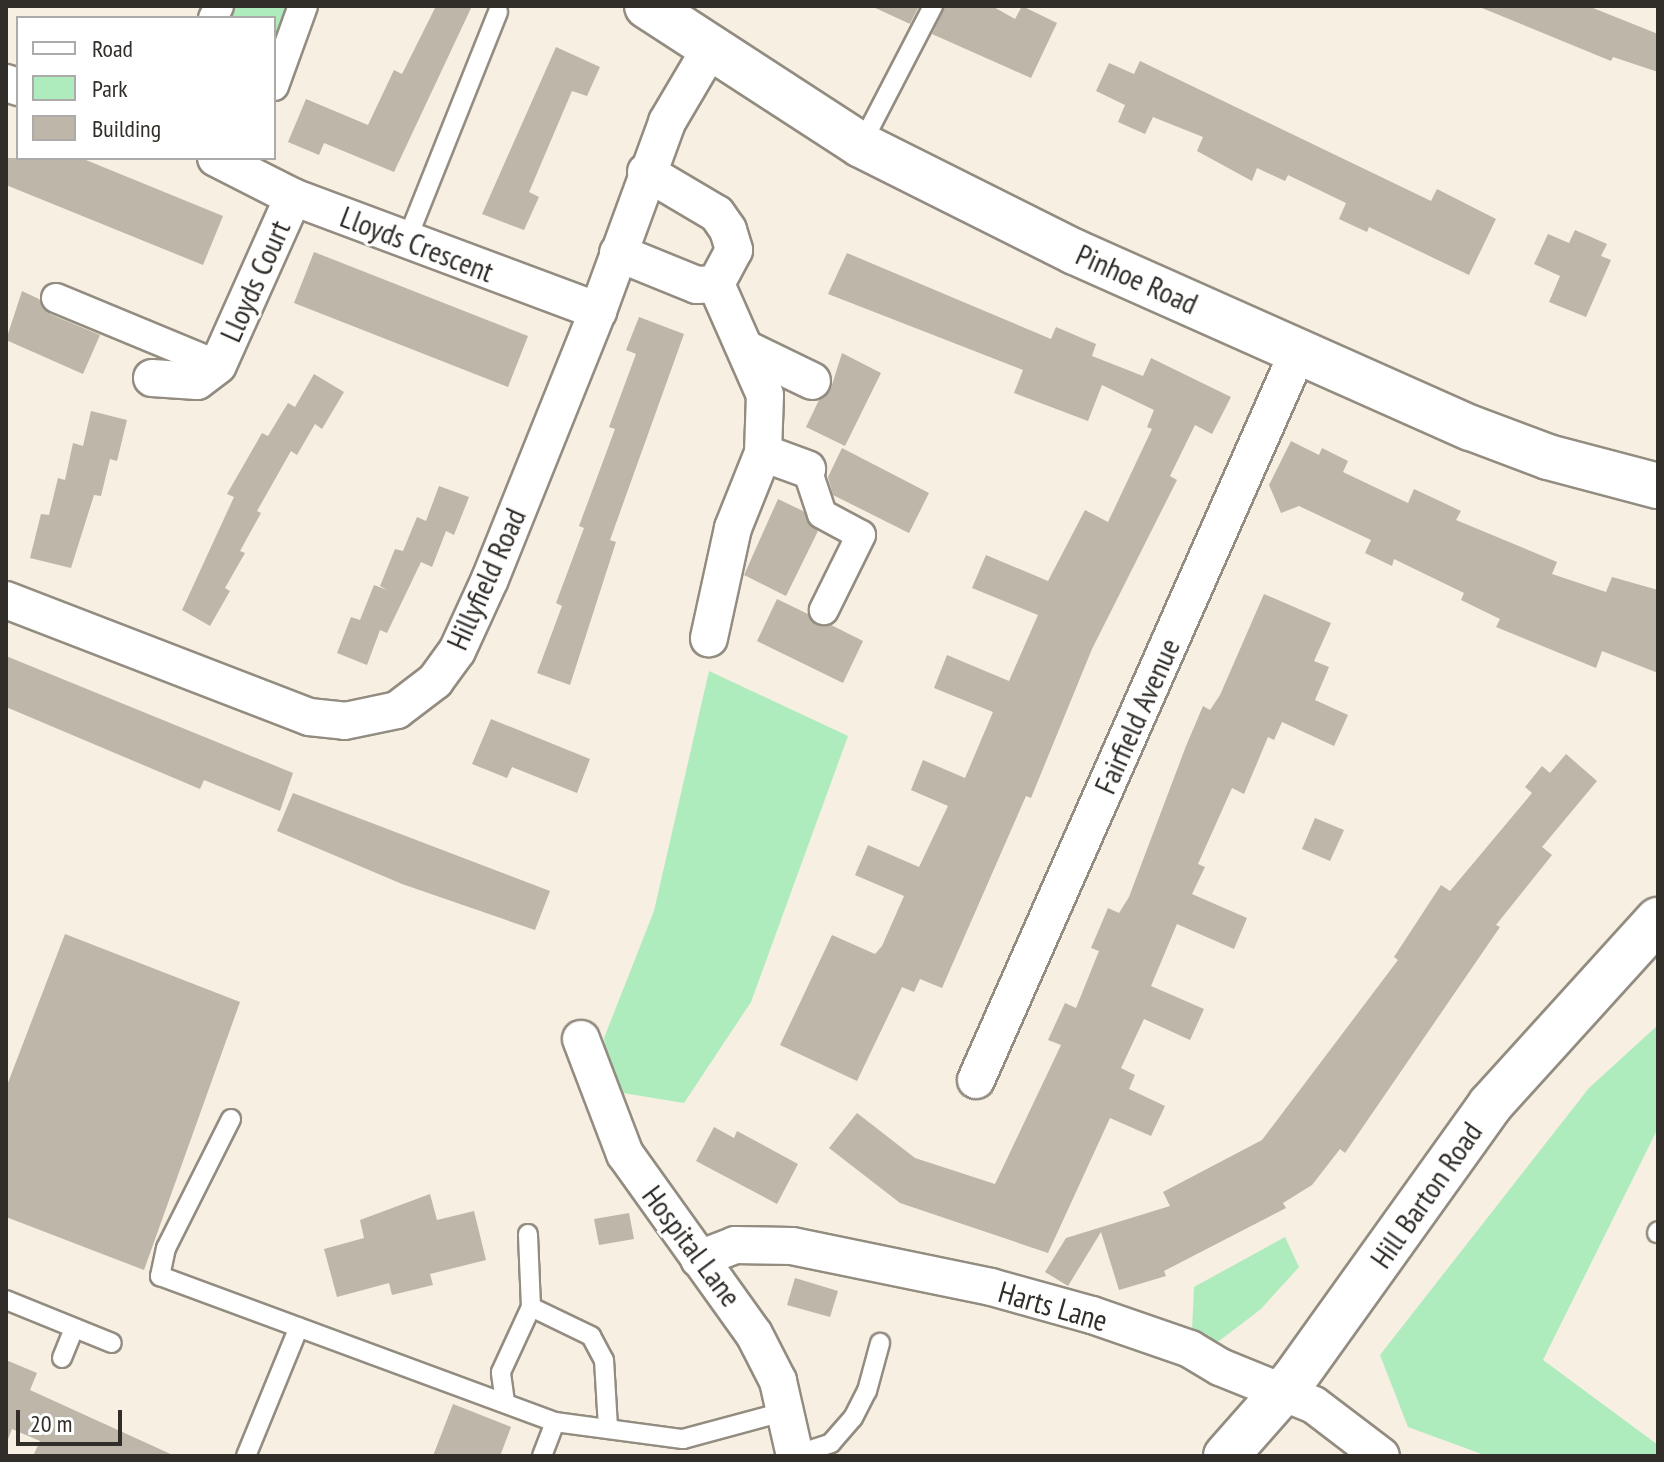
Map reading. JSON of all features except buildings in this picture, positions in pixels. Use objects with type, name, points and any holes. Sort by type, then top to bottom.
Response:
[{"type":"main road","name":"Pinhoe Road","points":[[647,6],[861,145],[1075,252],[1298,352],[1548,457],[1658,486]]},
{"type":"main road","name":"Hill Barton Road","points":[[1226,1456],[1283,1392],[1490,1105],[1652,931]]},
{"type":"street","points":[[276,80],[303,6]]},
{"type":"street","name":"Hillyfield Road","points":[[6,600],[309,717],[345,721],[397,710],[435,681],[457,651],[598,311],[646,172],[667,122],[710,49]]},
{"type":"street","name":"Lloyds Crescent","points":[[234,161],[293,197],[406,242],[598,311]]},
{"type":"street","points":[[646,172],[717,214],[728,230],[734,250],[716,284]]},
{"type":"street","name":"Lloyds Court","points":[[152,378],[197,381],[218,365],[293,197]]},
{"type":"street","points":[[618,253],[697,285],[716,284]]},
{"type":"street","points":[[709,638],[733,528],[763,453],[765,395],[748,350],[716,284]]},
{"type":"street","name":"Lloyds Court","points":[[56,298],[218,365]]},
{"type":"street","points":[[748,350],[812,381]]},
{"type":"street","name":"Fairfield Avenue","points":[[976,1080],[1298,352]]},
{"type":"street","points":[[763,453],[807,469],[822,514],[861,535],[824,610]]},
{"type":"street","name":"Hospital Lane","points":[[581,1039],[625,1154],[699,1259],[729,1292],[754,1334],[787,1411],[795,1456]]},
{"type":"street","name":"Harts Lane","points":[[699,1259],[735,1245],[792,1246],[991,1287],[1190,1349],[1314,1405],[1381,1456]]},
{"type":"lane","points":[[861,145],[933,6]]},
{"type":"lane","points":[[406,242],[498,12]]},
{"type":"lane","points":[[231,1119],[166,1248],[160,1276],[555,1422],[683,1439],[787,1411]]},
{"type":"lane","points":[[505,1402],[501,1372],[531,1307],[528,1234]]},
{"type":"lane","points":[[6,1300],[112,1343]]},
{"type":"lane","points":[[531,1307],[591,1336],[604,1360],[608,1428]]},
{"type":"lane","points":[[246,1456],[299,1327]]},
{"type":"lane","points":[[62,1358],[74,1328]]},
{"type":"lane","points":[[795,1456],[831,1443],[853,1418],[867,1391],[880,1343]]},
{"type":"lane","points":[[542,1456],[555,1422]]},
{"type":"green space","points":[[225,6],[296,6],[276,64],[276,16],[219,16]]},
{"type":"green space","points":[[709,671],[848,736],[751,1002],[684,1103],[611,1091],[604,1038],[654,911]]},
{"type":"green space","points":[[1658,1025],[1658,1128],[1543,1360],[1658,1445],[1658,1456],[1487,1456],[1408,1427],[1380,1355],[1589,1088]]},
{"type":"green space","points":[[1285,1237],[1299,1267],[1261,1309],[1219,1341],[1211,1343],[1192,1331],[1194,1287]]}]
